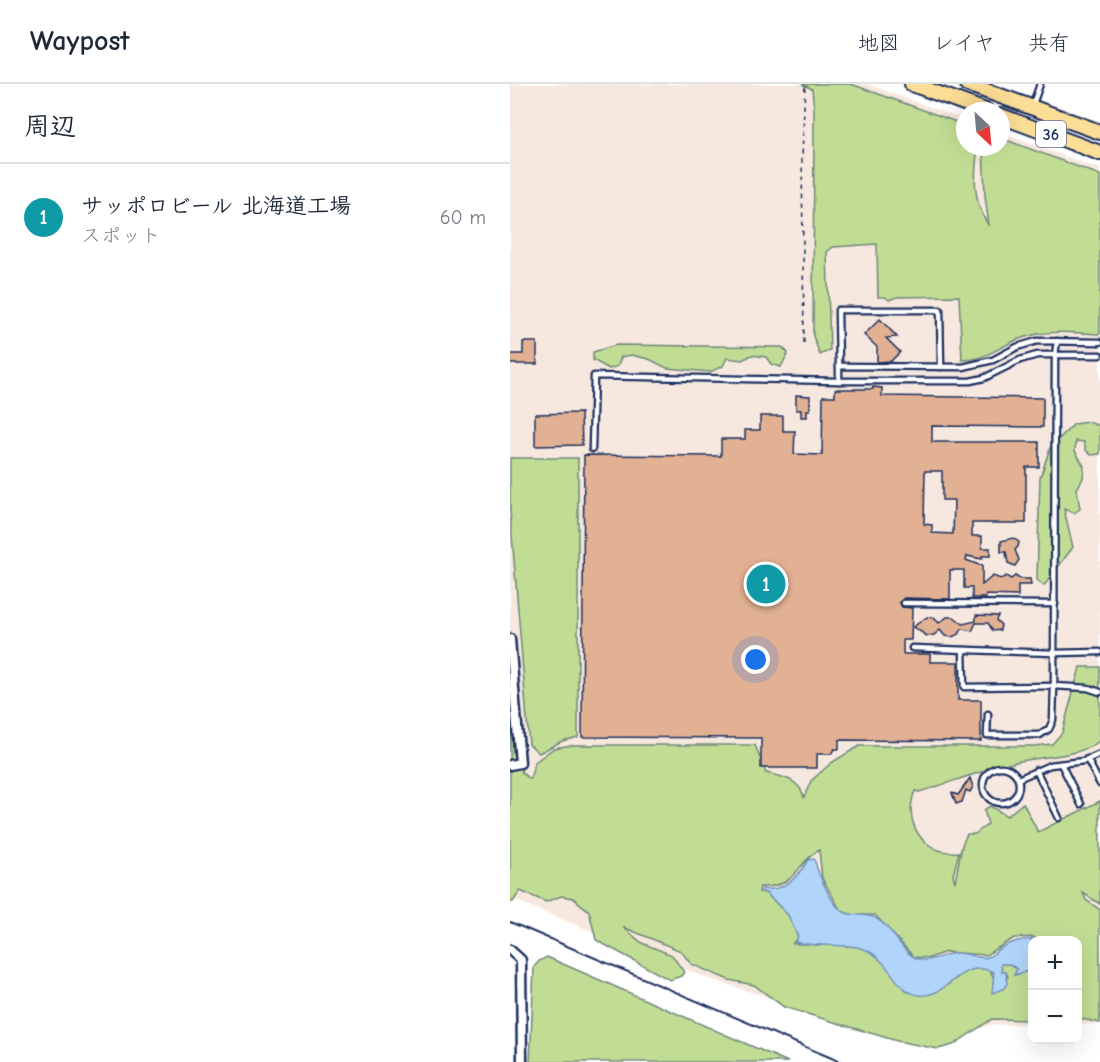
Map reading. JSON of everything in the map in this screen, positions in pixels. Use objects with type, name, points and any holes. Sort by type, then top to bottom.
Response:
[{"type":"highway","points":[[912,84],[961,102]]},
{"type":"highway","name":"36","points":[[967,84],[995,90],[1032,107],[1100,132]]},
{"type":"highway","name":"36","points":[[1010,119],[1100,153]]},
{"type":"street","points":[[510,639],[520,763],[510,765]]},
{"type":"street","points":[[510,950],[521,960],[522,1062]]},
{"type":"lane","points":[[1032,107],[1040,84]]},
{"type":"lane","points":[[839,381],[838,310],[940,310],[944,381]]},
{"type":"lane","points":[[839,366],[963,367],[993,360],[1017,347],[1037,341],[1100,342]]},
{"type":"lane","points":[[988,714],[987,735],[1040,735],[1049,729],[1053,720],[1055,355],[1057,342]]},
{"type":"lane","points":[[592,449],[594,376],[970,381],[984,378],[1020,360],[1036,355],[1100,355]]},
{"type":"lane","points":[[904,603],[1055,604]]},
{"type":"lane","points":[[912,648],[1055,653],[1100,652]]},
{"type":"lane","points":[[963,650],[964,687],[1053,686],[1088,688],[1100,692]]},
{"type":"lane","points":[[1018,779],[1036,770],[1100,754]]},
{"type":"lane","points":[[1087,759],[1100,784]]},
{"type":"lane","points":[[1061,764],[1081,804]]},
{"type":"lane","points":[[998,768],[1010,770],[1018,779],[1016,795],[1007,802],[990,800],[984,791],[984,779],[987,773],[998,768]]},
{"type":"lane","points":[[1036,770],[1059,818]]},
{"type":"path","points":[[804,343],[802,158],[805,84]]},
{"type":"shaded area","points":[[510,84],[867,84],[956,117],[956,156],[1010,156],[1010,136],[1100,169],[1100,1024],[1082,1024],[1082,936],[1028,936],[1028,1024],[989,1025],[929,1047],[712,980],[510,898]]},
{"type":"green space","points":[[802,84],[851,84],[956,122],[956,156],[977,156],[975,178],[977,198],[983,217],[989,226],[983,156],[1010,156],[1010,141],[1100,175],[1100,334],[1041,333],[1014,341],[979,358],[962,360],[959,296],[897,297],[889,300],[885,297],[878,297],[877,244],[833,247],[827,252],[830,350],[820,355],[813,336],[814,109],[812,89]]},
{"type":"green space","points":[[616,345],[782,347],[788,353],[781,367],[771,364],[766,357],[752,355],[742,360],[727,358],[723,366],[710,372],[667,368],[649,359],[631,355],[621,357],[618,366],[609,369],[593,360],[593,352]]},
{"type":"green space","points":[[1088,422],[1100,426],[1100,454],[1091,455],[1086,450],[1084,442],[1076,441],[1075,451],[1084,466],[1083,478],[1077,489],[1080,509],[1074,513],[1064,509],[1073,547],[1044,586],[1037,580],[1040,478],[1050,448],[1074,424]]},
{"type":"green space","points":[[510,458],[578,458],[578,737],[562,741],[539,753],[529,744],[510,511]]},
{"type":"green space","points":[[1080,667],[1100,667],[1100,740],[1083,750],[1016,762],[919,792],[915,791],[911,815],[919,835],[926,843],[947,852],[959,852],[953,875],[955,882],[962,845],[967,834],[975,834],[988,824],[984,810],[990,806],[1007,816],[1023,803],[1038,832],[1100,801],[1100,904],[1083,893],[1086,900],[1100,910],[1100,1023],[1082,1019],[1082,936],[1014,938],[986,955],[945,952],[930,958],[914,957],[875,915],[853,915],[841,911],[822,878],[819,850],[789,879],[781,884],[760,887],[759,892],[766,893],[788,915],[798,937],[793,943],[865,949],[882,961],[908,992],[933,992],[974,968],[994,972],[991,973],[997,984],[1008,977],[1006,972],[1002,972],[1001,964],[1010,964],[1017,969],[1014,975],[1028,971],[1028,1020],[992,1019],[953,1045],[938,1049],[897,1041],[784,1007],[754,985],[729,980],[691,964],[681,951],[623,927],[642,943],[672,955],[684,972],[681,976],[670,980],[596,940],[589,911],[573,898],[561,896],[546,902],[520,891],[513,902],[510,902],[510,673],[522,773],[530,779],[535,762],[554,748],[572,745],[755,745],[766,773],[794,783],[802,791],[804,797],[811,781],[831,763],[859,746],[1034,746],[1052,744],[1062,733]]},
{"type":"green space","points":[[547,957],[788,1062],[530,1062],[534,967]]},
{"type":"water","points":[[814,859],[826,889],[841,910],[849,914],[870,916],[880,921],[910,955],[921,960],[956,953],[984,958],[1013,942],[1028,940],[1028,971],[1014,975],[1017,969],[1010,964],[1001,964],[1002,972],[1006,972],[1007,984],[1003,989],[992,993],[994,972],[982,969],[963,974],[929,995],[919,995],[905,989],[878,958],[864,949],[795,942],[798,937],[788,915],[766,893],[762,892],[762,889],[783,886],[799,873],[808,860]]},
{"type":"building","points":[[880,319],[897,337],[886,338],[900,352],[891,361],[877,362],[877,347],[864,335]]},
{"type":"building","points":[[523,342],[537,342],[537,364],[510,364],[510,354],[523,354]]},
{"type":"building","points":[[873,387],[882,388],[882,396],[1043,398],[1043,427],[932,426],[932,442],[1039,442],[1039,467],[1026,467],[1026,523],[972,523],[972,536],[982,536],[982,548],[990,548],[990,556],[982,556],[982,559],[967,556],[966,560],[982,566],[982,585],[993,576],[1001,579],[1006,576],[1011,579],[1015,576],[1020,579],[1030,579],[1031,585],[1018,585],[1018,596],[986,595],[986,598],[972,598],[972,588],[964,588],[964,570],[950,570],[950,599],[904,598],[900,602],[902,607],[912,608],[911,640],[903,640],[903,654],[930,654],[930,662],[958,662],[958,700],[981,700],[981,741],[839,740],[839,749],[834,749],[831,754],[817,754],[817,768],[761,768],[761,738],[582,737],[584,455],[721,456],[721,439],[745,439],[745,430],[760,430],[760,416],[783,416],[783,431],[795,431],[794,454],[822,455],[823,396],[835,396],[835,389],[873,389]],"holes":[[[925,471],[942,471],[942,500],[954,500],[953,534],[932,533],[932,525],[924,524]]]},
{"type":"building","points":[[796,395],[810,396],[810,410],[807,410],[807,417],[801,417],[801,410],[796,410]]},
{"type":"building","points":[[581,413],[582,445],[535,446],[535,414]]},
{"type":"building","points":[[1013,538],[1019,542],[1015,550],[1019,560],[1015,566],[1008,563],[1006,552],[1001,552],[1001,541]]},
{"type":"building","points":[[976,615],[998,616],[996,620],[1001,625],[1000,630],[993,631],[988,623],[976,623],[972,631],[962,629],[959,634],[952,637],[945,636],[940,630],[934,635],[927,636],[913,627],[927,617],[934,618],[939,623],[947,617],[954,617],[963,624],[976,621]]},
{"type":"building","points":[[970,778],[973,787],[970,792],[966,790],[962,802],[956,804],[952,793],[958,795]]},
{"type":"railway","points":[[510,922],[841,1062]]},
{"type":"place","name":"サッポロビール 北海道工場","points":[[766,584]]}]
